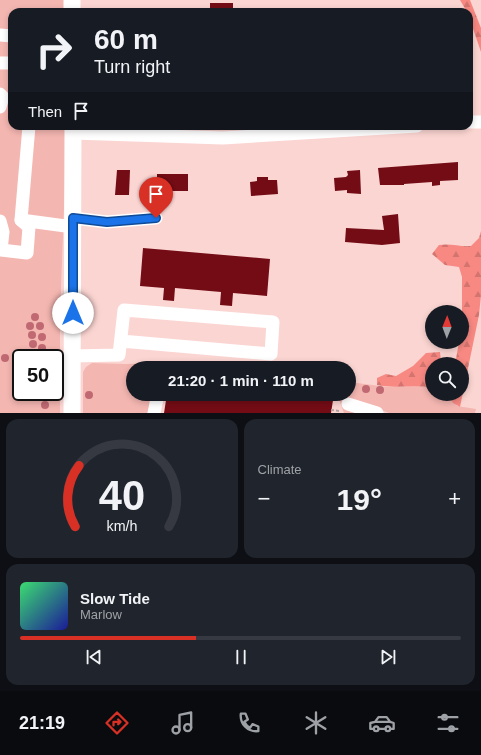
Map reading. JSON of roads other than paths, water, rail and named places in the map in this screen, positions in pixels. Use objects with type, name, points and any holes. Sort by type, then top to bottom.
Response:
[{"type":"main road","points":[[72,413],[73,130]]},
{"type":"street","points":[[0,93],[3,96],[0,107]]},
{"type":"street","points":[[21,220],[29,130]]},
{"type":"street","points":[[73,130],[223,138],[352,130]]},
{"type":"street","points":[[21,220],[73,223],[156,218]]},
{"type":"street","points":[[0,221],[3,232],[1,250],[27,253],[29,227],[21,220]]},
{"type":"street","points":[[72,356],[118,355],[124,310],[273,322],[271,354],[121,341]]},
{"type":"street","points":[[154,413],[157,401]]},
{"type":"street","points":[[345,408],[377,413]]}]
